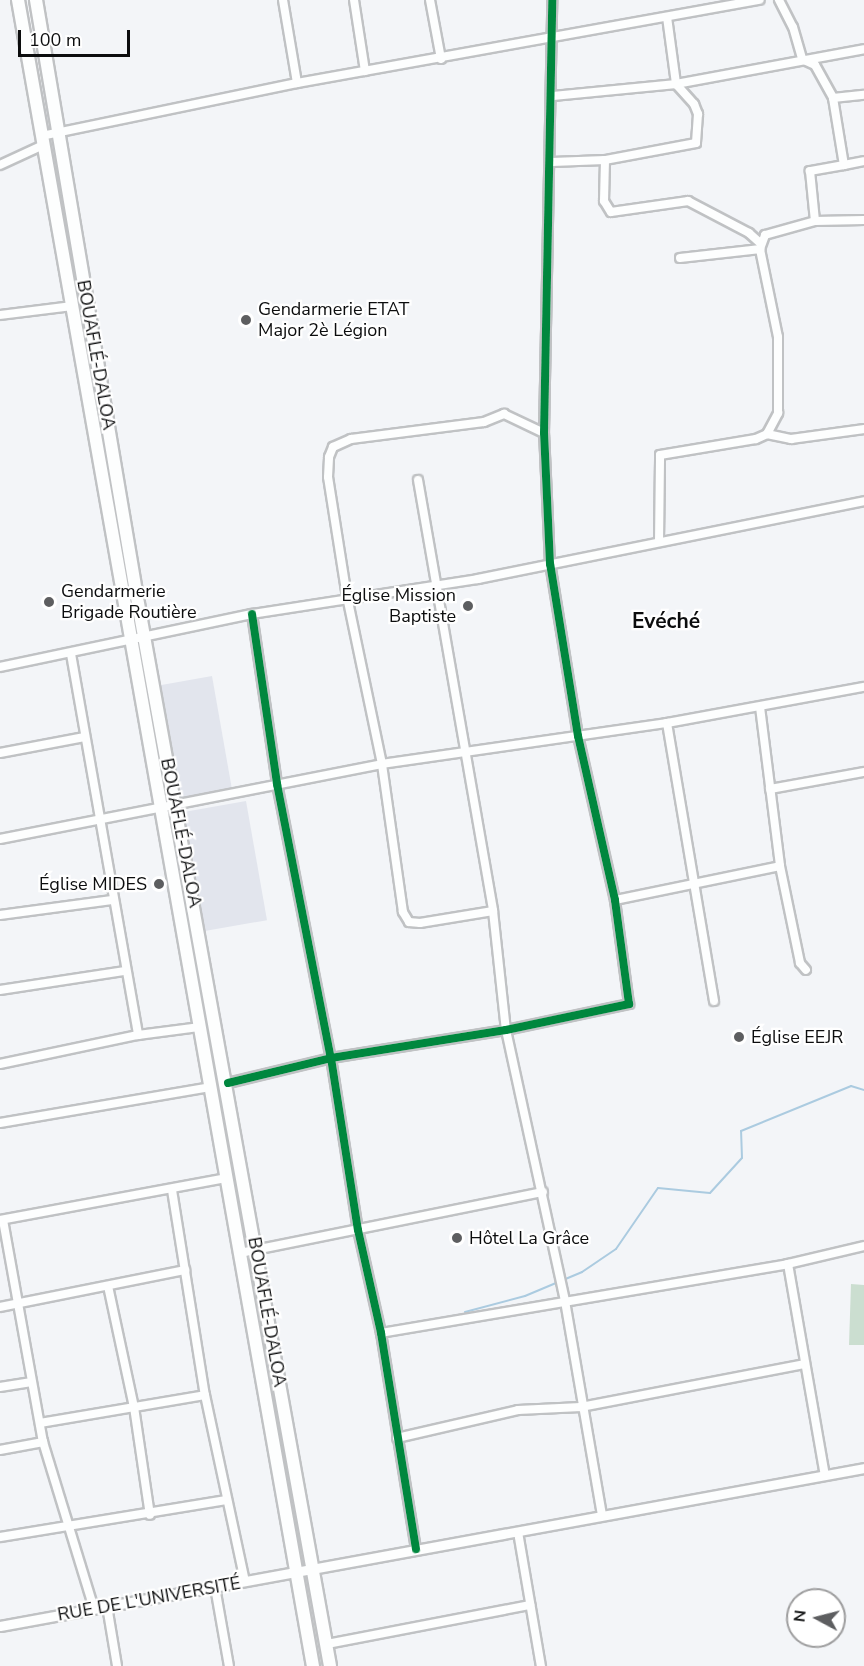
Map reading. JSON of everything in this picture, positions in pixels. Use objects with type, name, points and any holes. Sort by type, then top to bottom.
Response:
[{"type":"highway","name":"BOUAFLÉ-DALOA","points":[[18,0],[313,1666]]},
{"type":"highway","name":"BOUAFLÉ-DALOA","points":[[36,0],[174,805],[228,1083],[330,1666]]},
{"type":"street","points":[[284,0],[297,83]]},
{"type":"street","points":[[354,0],[365,71]]},
{"type":"street","points":[[430,0],[441,59]]},
{"type":"street","points":[[228,1083],[332,1058],[506,1030],[629,1004],[615,900],[578,736],[550,564],[544,433],[552,162],[554,38],[552,0]]},
{"type":"street","points":[[0,165],[57,133],[297,83],[666,17],[710,4],[760,0]]},
{"type":"street","points":[[779,0],[793,27],[802,59]]},
{"type":"street","points":[[552,162],[606,160],[696,143],[698,114],[694,104],[676,84],[666,17]]},
{"type":"street","points":[[553,96],[676,84],[864,49]]},
{"type":"street","points":[[802,59],[815,64],[833,98],[844,165]]},
{"type":"street","points":[[833,98],[864,94]]},
{"type":"street","points":[[606,160],[604,201],[611,212],[688,201],[749,233],[760,246],[778,338],[781,392],[778,413],[767,435]]},
{"type":"street","points":[[815,221],[810,171],[864,161]]},
{"type":"street","points":[[680,258],[760,246],[771,232],[815,221],[864,220]]},
{"type":"street","points":[[0,315],[72,306]]},
{"type":"street","points":[[493,911],[409,922],[403,912],[382,764],[347,597],[328,477],[333,447],[372,434],[484,422],[504,414],[544,433]]},
{"type":"street","points":[[660,542],[660,455],[737,444],[767,435],[791,439],[864,429]]},
{"type":"street","points":[[418,480],[437,586],[462,752],[493,911],[506,1030],[565,1301],[581,1407],[602,1515]]},
{"type":"street","points":[[0,667],[131,643],[252,614],[347,597],[437,586],[864,501]]},
{"type":"street","points":[[252,614],[277,784],[332,1058],[358,1230],[381,1333],[396,1438],[416,1549]]},
{"type":"street","points":[[71,654],[124,971],[138,1035]]},
{"type":"street","points":[[0,839],[99,822],[382,764],[667,723],[864,687]]},
{"type":"street","points":[[760,707],[780,866],[800,963],[806,970]]},
{"type":"street","points":[[667,723],[696,881],[714,1001]]},
{"type":"street","points":[[0,753],[85,737]]},
{"type":"street","points":[[770,789],[864,772]]},
{"type":"street","points":[[615,900],[696,881],[780,866]]},
{"type":"street","points":[[0,915],[112,900]]},
{"type":"street","points":[[0,990],[124,971]]},
{"type":"street","points":[[0,1064],[138,1035],[200,1027]]},
{"type":"street","points":[[0,1123],[210,1088]]},
{"type":"street","points":[[94,1609],[66,1525],[43,1442],[1,1220],[227,1178]]},
{"type":"street","points":[[172,1190],[205,1395],[245,1582]]},
{"type":"street","points":[[240,1253],[543,1192]]},
{"type":"street","points":[[381,1333],[788,1264],[864,1246]]},
{"type":"street","points":[[788,1264],[825,1475]]},
{"type":"street","points":[[0,1306],[186,1270]]},
{"type":"street","points":[[108,1286],[134,1407],[150,1515]]},
{"type":"street","points":[[396,1438],[518,1410],[581,1407],[804,1364]]},
{"type":"street","points":[[0,1387],[32,1382]]},
{"type":"street","points":[[40,1424],[205,1395]]},
{"type":"street","points":[[0,1450],[43,1442]]},
{"type":"street","name":"RUE DE L'UNIVERSITÉ","points":[[0,1626],[297,1574],[416,1549],[864,1468]]},
{"type":"street","points":[[0,1537],[66,1525],[150,1515],[227,1500]]},
{"type":"street","points":[[518,1532],[542,1666]]},
{"type":"street","points":[[215,1587],[229,1666]]},
{"type":"street","points":[[327,1644],[530,1605]]},
{"type":"street","points":[[107,1606],[117,1666]]},
{"type":"shaded area","points":[[212,676],[232,790],[176,800],[156,686]]},
{"type":"shaded area","points":[[246,801],[267,920],[202,932],[181,812]]},
{"type":"green space","points":[[851,1284],[864,1285],[864,1345],[849,1345]]},
{"type":"waterway","points":[[465,1312],[525,1296],[582,1272],[616,1249],[658,1188],[710,1193],[742,1158],[741,1131],[851,1086],[864,1090]]},
{"type":"cycle path","points":[[228,1083],[331,1058],[506,1030],[629,1004],[615,900],[578,736],[550,564],[544,433],[552,0]]},
{"type":"cycle path","points":[[252,614],[277,784],[331,1058],[358,1230],[381,1333],[416,1549]]},
{"type":"place","name":"Gendarmerie ETAT Major 2è Légion","points":[[246,320]]},
{"type":"place","name":"Gendarmerie Brigade Routière","points":[[49,602]]},
{"type":"place","name":"Église Mission Baptiste","points":[[468,606]]},
{"type":"place","name":"Église MIDES","points":[[159,884]]},
{"type":"place","name":"Église EEJR","points":[[739,1037]]},
{"type":"place","name":"Hôtel La Grâce","points":[[457,1238]]},
{"type":"district","name":"Evéché","points":[[666,621]]}]
